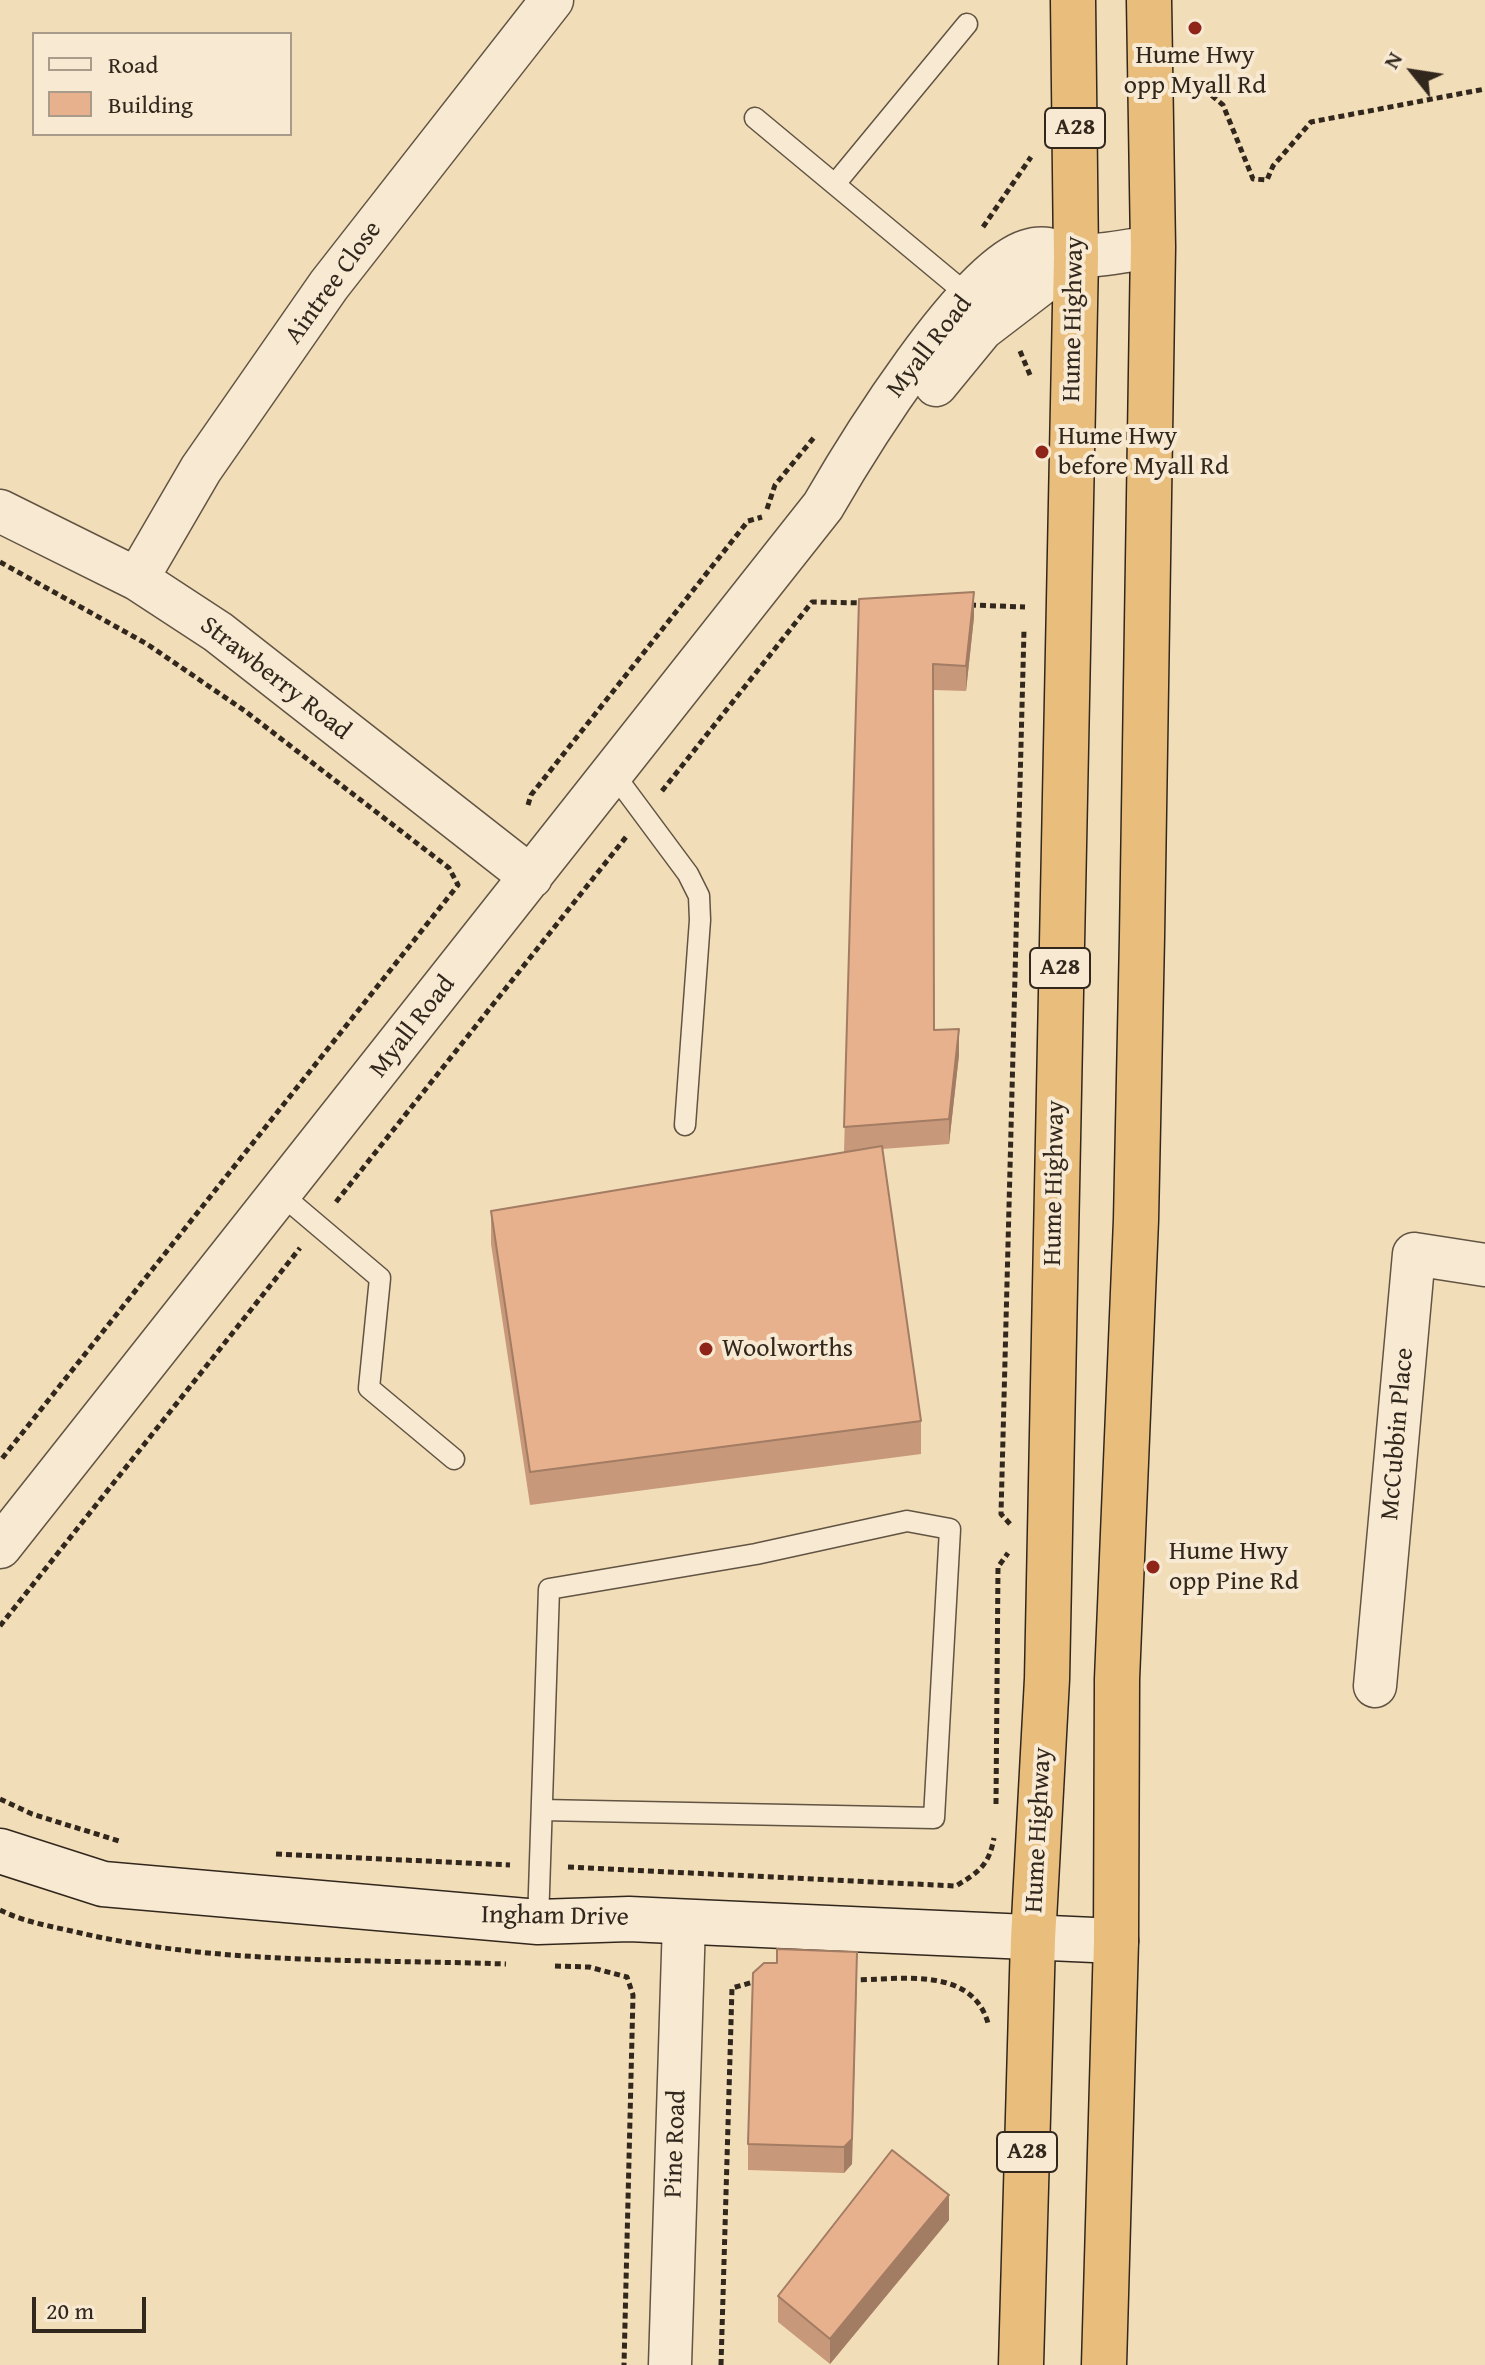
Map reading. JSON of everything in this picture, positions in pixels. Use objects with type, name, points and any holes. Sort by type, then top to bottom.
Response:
[{"type":"highway","name":"Hume Highway","points":[[1021,2365],[1033,1939],[1047,1679],[1076,257],[1073,0]]},
{"type":"highway","points":[[1104,2365],[1116,1941],[1117,1679],[1136,1220],[1153,247],[1149,0]]},
{"type":"street","name":"Aintree Close","points":[[137,579],[201,469],[329,285],[552,0]]},
{"type":"street","name":"Myall Road","points":[[0,1547],[282,1195],[823,506],[956,286],[1025,251],[1045,246],[1076,257],[1153,247]]},
{"type":"street","name":"Myall Road","points":[[823,506],[888,445],[982,329],[1076,257]]},
{"type":"street","name":"Strawberry Road","points":[[0,511],[137,579],[218,632],[531,877]]},
{"type":"street","name":"McCubbin Place","points":[[1375,1686],[1414,1254],[1485,1265]]},
{"type":"street","name":"Ingham Drive","points":[[0,1851],[103,1884],[538,1922],[629,1919],[1116,1941]]},
{"type":"street","name":"Pine Road","points":[[670,2365],[684,1922]]},
{"type":"lane","points":[[835,184],[967,24]]},
{"type":"lane","points":[[755,118],[956,286]]},
{"type":"lane","points":[[613,773],[688,874],[699,896],[700,920],[685,1125]]},
{"type":"lane","points":[[282,1195],[380,1278],[369,1388],[454,1459]]},
{"type":"lane","points":[[538,1922],[549,1589],[756,1554],[907,1521],[950,1529],[934,1818],[542,1810]]},
{"type":"path","points":[[1204,89],[1223,105],[1253,179],[1267,180],[1273,166],[1311,122],[1485,89]]},
{"type":"path","points":[[956,286],[1031,158],[1031,142]]},
{"type":"path","points":[[528,805],[531,795],[748,521],[764,517],[775,485],[825,423]]},
{"type":"path","points":[[0,562],[147,644],[245,711],[449,868],[458,885],[0,1461]]},
{"type":"path","points":[[0,1626],[812,602],[873,603]]},
{"type":"path","points":[[964,605],[1025,607]]},
{"type":"path","points":[[996,1817],[998,1567],[1010,1551],[1011,1526],[1001,1514],[1022,674]]},
{"type":"path","points":[[0,1799],[32,1814],[130,1842]]},
{"type":"path","points":[[267,1854],[956,1886],[981,1871],[990,1859],[995,1832]]},
{"type":"path","points":[[0,1910],[15,1918],[101,1938],[191,1952],[518,1964]]},
{"type":"path","points":[[546,1965],[616,1972],[627,1977],[633,1995],[624,2365]]},
{"type":"path","points":[[721,2365],[732,1988],[759,1980]]},
{"type":"path","points":[[835,1980],[943,1980],[966,1989],[983,2008],[989,2029]]},
{"type":"building","points":[[974,592],[966,666],[933,664],[934,1030],[959,1029],[949,1119],[844,1127],[859,599]]},
{"type":"building","name":"Woolworths","points":[[882,1146],[921,1421],[530,1472],[491,1211]]},
{"type":"building","points":[[777,1949],[857,1952],[852,2139],[844,2147],[748,2144],[753,1973],[764,1963],[777,1963]]},
{"type":"building","points":[[892,2150],[949,2195],[830,2339],[778,2296]]},
{"type":"place","name":"Hume Hwy opp Myall Rd","points":[[1195,28]]},
{"type":"place","name":"Hume Hwy before Myall Rd","points":[[1042,452]]},
{"type":"place","name":"Woolworths","points":[[706,1349]]},
{"type":"place","name":"Hume Hwy opp Pine Rd","points":[[1153,1567]]}]
